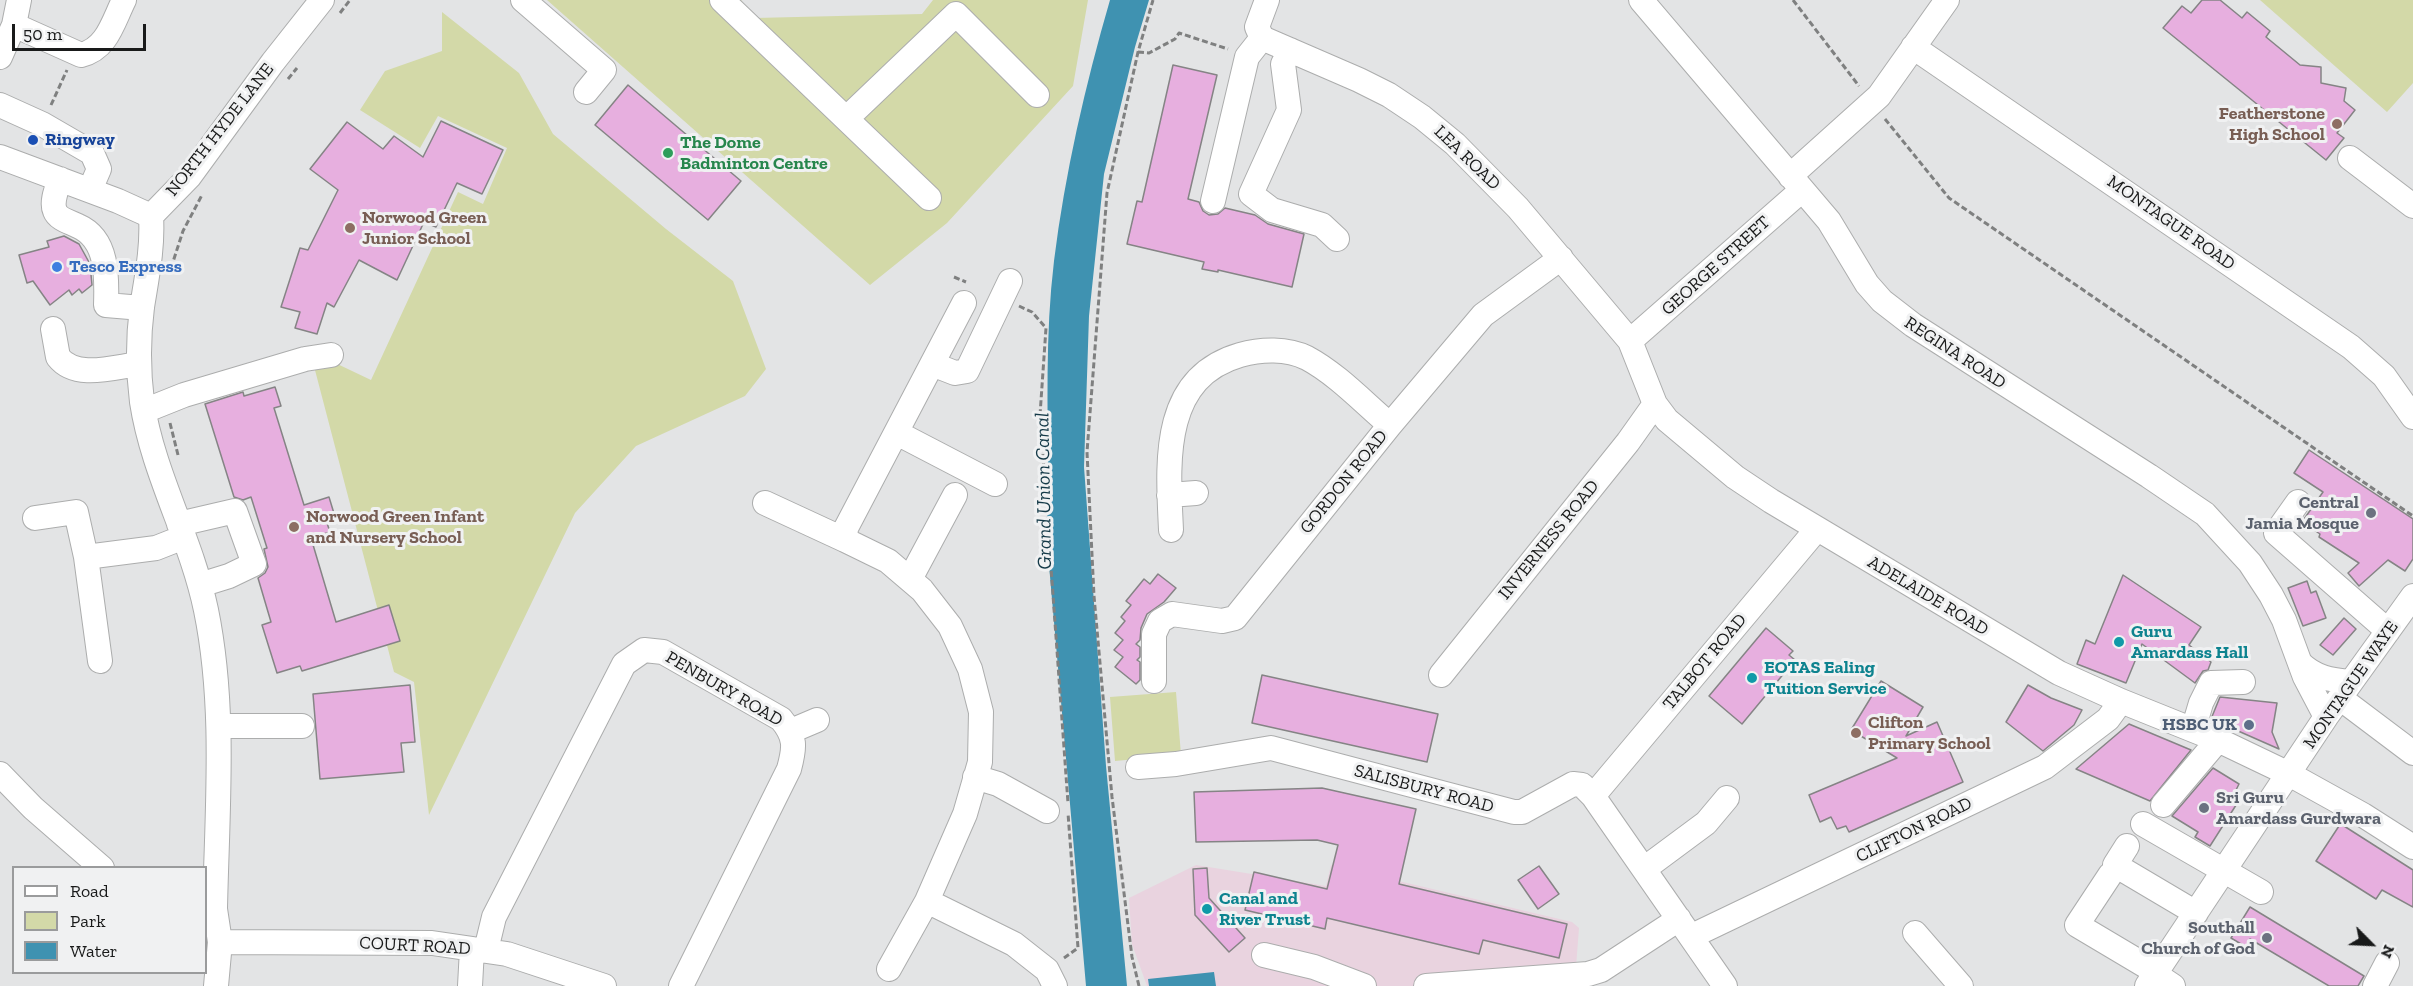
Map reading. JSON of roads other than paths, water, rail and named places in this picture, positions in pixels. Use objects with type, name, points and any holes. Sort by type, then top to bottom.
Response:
[{"type":"street","points":[[0,57],[14,25],[19,0]]},
{"type":"street","points":[[14,25],[81,55],[100,46],[124,0]]},
{"type":"street","name":"NORTH HYDE LANE","points":[[151,216],[189,177],[273,62],[322,0]]},
{"type":"street","points":[[523,0],[604,70],[586,92]]},
{"type":"street","points":[[722,0],[929,198]]},
{"type":"street","points":[[1213,201],[1247,57],[1260,36],[1257,27],[1267,0]]},
{"type":"street","name":"REGINA ROAD","points":[[1641,0],[1840,236],[1867,284],[1896,314],[2205,514],[2250,563],[2271,595],[2305,677],[2326,717]]},
{"type":"street","name":"GEORGE STREET","points":[[1630,341],[1796,183],[1872,103],[1947,0]]},
{"type":"street","points":[[847,118],[956,14],[1037,95]]},
{"type":"street","name":"LEA ROAD","points":[[1260,36],[1359,80],[1422,117],[1484,173],[1561,258],[1630,341]]},
{"type":"street","name":"MONTAGUE ROAD","points":[[1913,47],[2351,347],[2384,376],[2413,417]]},
{"type":"street","points":[[1290,50],[1283,64],[1289,110],[1251,194],[1272,210],[1322,225],[1337,239]]},
{"type":"street","points":[[0,105],[42,124],[92,153],[99,168],[90,190]]},
{"type":"street","points":[[0,157],[90,190],[151,216],[151,250],[142,308],[139,364],[154,406],[151,444],[200,585],[216,673],[219,726],[210,908],[220,942],[216,986]]},
{"type":"street","points":[[2350,158],[2413,206]]},
{"type":"street","points":[[60,179],[53,204],[54,211],[63,219],[85,229],[95,240],[106,269],[106,305],[142,308]]},
{"type":"street","name":"GORDON ROAD","points":[[1154,681],[1154,634],[1160,621],[1172,614],[1222,621],[1235,618],[1390,425],[1483,315],[1561,258]]},
{"type":"street","points":[[935,359],[955,373],[967,371],[1006,290]]},
{"type":"street","points":[[845,540],[846,528],[969,295]]},
{"type":"street","points":[[53,329],[58,357],[63,363],[73,368],[85,370],[139,364]]},
{"type":"street","name":"ADELAIDE ROAD","points":[[1630,341],[1655,404],[1667,420],[1735,477],[2027,655],[2086,686],[2218,740],[2289,774],[2363,815],[2413,847]]},
{"type":"street","points":[[1171,530],[1170,440],[1177,414],[1188,392],[1204,373],[1226,359],[1255,351],[1281,351],[1306,358],[1328,373],[1390,425]]},
{"type":"street","points":[[154,406],[305,359],[331,355]]},
{"type":"street","name":"INVERNESS ROAD","points":[[1441,675],[1634,434],[1655,404]]},
{"type":"street","points":[[897,433],[995,484]]},
{"type":"street","points":[[1169,495],[1196,493]]},
{"type":"street","points":[[910,579],[955,495]]},
{"type":"street","points":[[2298,502],[2276,533],[2388,631]]},
{"type":"street","points":[[765,503],[888,561],[922,590],[950,626],[970,669],[981,712],[980,762],[965,814],[927,901],[889,969]]},
{"type":"street","points":[[86,557],[156,548],[181,530],[235,511],[254,564],[229,576],[200,585]]},
{"type":"street","points":[[35,518],[76,512],[86,557],[100,661]]},
{"type":"street","name":"TALBOT ROAD","points":[[1583,790],[1817,529]]},
{"type":"street","name":"MONTAGUE WAYE","points":[[2158,979],[2196,913],[2326,717],[2413,596]]},
{"type":"street","name":"PENBURY ROAD","points":[[470,986],[479,950],[494,917],[624,664],[644,650],[663,652],[781,718],[792,731],[794,751],[789,769],[681,986]]},
{"type":"street","points":[[2300,663],[2309,672],[2345,689],[2413,753]]},
{"type":"street","points":[[2193,730],[2201,703],[2211,683],[2243,682]]},
{"type":"street","name":"CLIFTON ROAD","points":[[1426,986],[1588,974],[1601,970],[1679,919],[2045,767],[2108,719],[2121,701]]},
{"type":"street","points":[[792,731],[817,720]]},
{"type":"street","points":[[219,726],[302,726]]},
{"type":"street","points":[[2163,805],[2218,740]]},
{"type":"street","name":"SALISBURY ROAD","points":[[1138,767],[1176,764],[1271,748],[1514,812],[1522,812],[1583,790]]},
{"type":"street","points":[[0,774],[33,808],[101,866]]},
{"type":"street","points":[[975,777],[998,784],[1047,811]]},
{"type":"street","points":[[1583,790],[1644,870],[1725,986]]},
{"type":"street","points":[[1644,870],[1706,823],[1727,798]]},
{"type":"street","points":[[2143,824],[2261,892]]},
{"type":"street","points":[[2127,846],[2115,865],[2196,913]]},
{"type":"street","points":[[2110,875],[2077,925],[2158,979]]},
{"type":"street","points":[[927,901],[1014,944],[1051,978]]},
{"type":"street","points":[[1915,933],[1961,986]]},
{"type":"street","name":"COURT ROAD","points":[[220,942],[432,943],[507,954],[604,986]]},
{"type":"street","points":[[1264,955],[1314,967],[1364,986]]},
{"type":"street","points":[[2374,986],[2387,963]]},
{"type":"water","points":[[1110,0],[1149,0],[1104,174],[1089,316],[1084,467],[1106,766],[1127,986],[1086,986],[1048,555],[1048,344],[1054,261],[1064,195],[1084,97]]},
{"type":"water","points":[[1214,972],[1216,986],[1149,986],[1148,979]]},
{"type":"place","name":"Featherstone High School","points":[[2337,124]]},
{"type":"place","name":"Ringway","points":[[33,140]]},
{"type":"place","name":"The Dome Badminton Centre","points":[[668,153]]},
{"type":"place","name":"Norwood Green Junior School","points":[[350,228]]},
{"type":"place","name":"Tesco Express","points":[[57,267]]},
{"type":"place","name":"Central Jamia Mosque","points":[[2371,513]]},
{"type":"place","name":"Norwood Green Infant and Nursery School","points":[[294,527]]},
{"type":"place","name":"Guru Amardass Hall","points":[[2119,642]]},
{"type":"place","name":"EOTAS Ealing Tuition Service","points":[[1752,678]]},
{"type":"place","name":"HSBC UK","points":[[2249,725]]},
{"type":"place","name":"Clifton Primary School","points":[[1856,733]]},
{"type":"place","name":"Sri Guru Amardass Gurdwara","points":[[2204,808]]},
{"type":"place","name":"Canal and River Trust","points":[[1207,909]]},
{"type":"place","name":"Southall Church of God","points":[[2267,938]]},
{"type":"water label","name":"Grand Union Canal","points":[[1044,491]]}]
